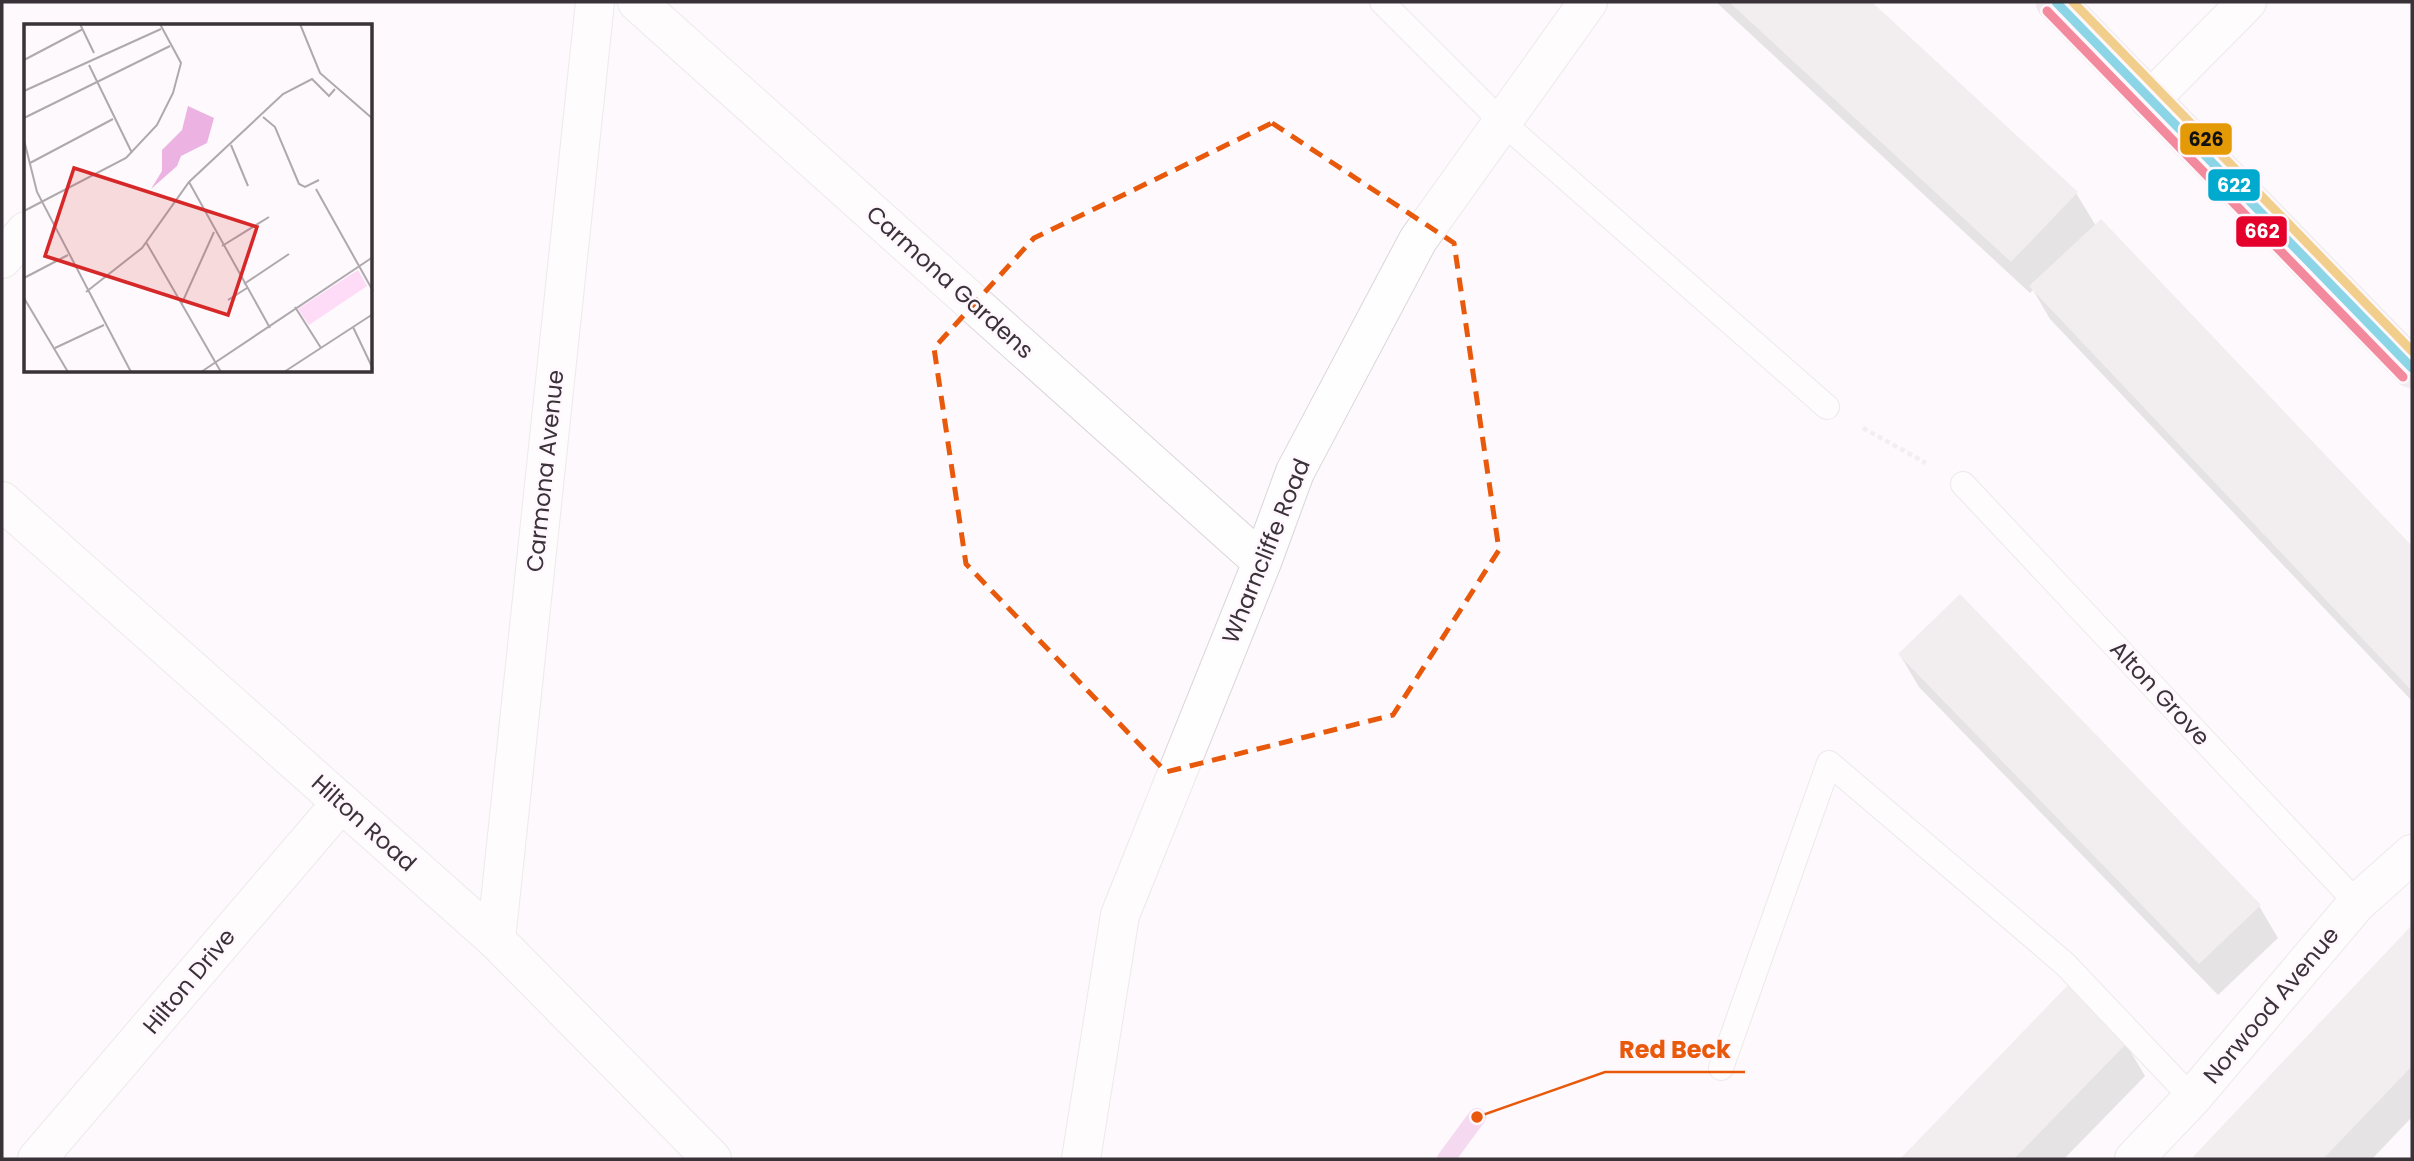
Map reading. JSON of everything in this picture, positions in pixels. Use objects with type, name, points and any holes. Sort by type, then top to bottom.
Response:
[{"type":"highway","points":[[2056,2],[2412,368]]},
{"type":"street","name":"Carmona Avenue","points":[[496,940],[594,2]]},
{"type":"street","name":"Carmona Gardens","points":[[637,2],[1262,562]]},
{"type":"street","name":"Wharncliffe Road","points":[[1081,1159],[1120,915],[1262,562],[1295,472],[1418,240],[1588,2]]},
{"type":"street","points":[[2150,100],[2247,2]]},
{"type":"street","points":[[2,260],[24,233]]},
{"type":"street","name":"Hilton Road","points":[[2,501],[496,940],[712,1159]]},
{"type":"street","name":"Hilton Drive","points":[[37,1159],[341,803]]},
{"type":"street","name":"Norwood Avenue","points":[[2134,1159],[2192,1098],[2357,902],[2412,854]]},
{"type":"lane","points":[[1382,2],[1502,122],[1827,407]]},
{"type":"lane","name":"Alton Grove","points":[[1963,484],[2357,902]]},
{"type":"lane","points":[[1721,1068],[1829,763],[2065,964],[2192,1098]]},
{"type":"path","points":[[1827,407],[1963,484]]},
{"type":"highlighted area","points":[[1272,123],[1454,243],[1499,550],[1393,715],[1166,772],[966,564],[934,348],[1034,238]]},
{"type":"building","points":[[1729,2],[1872,2],[2078,192],[2011,262]]},
{"type":"building","points":[[2101,219],[2412,546],[2412,691],[2029,286]]},
{"type":"building","points":[[1960,594],[2261,905],[2199,964],[1898,654]]},
{"type":"building","points":[[2412,925],[2412,1066],[2323,1159],[2191,1159]]},
{"type":"building","points":[[2068,985],[2127,1043],[2014,1159],[1900,1159]]},
{"type":"waterway","points":[[1446,1159],[1477,1117]]},
{"type":"transit line","name":"622","points":[[2056,2],[2412,368]]},
{"type":"transit line","name":"626","points":[[2073,2],[2412,351]]},
{"type":"transit line","name":"662","points":[[2047,11],[2403,377]]},
{"type":"place","name":"Red Beck","points":[[1477,1117]]}]
